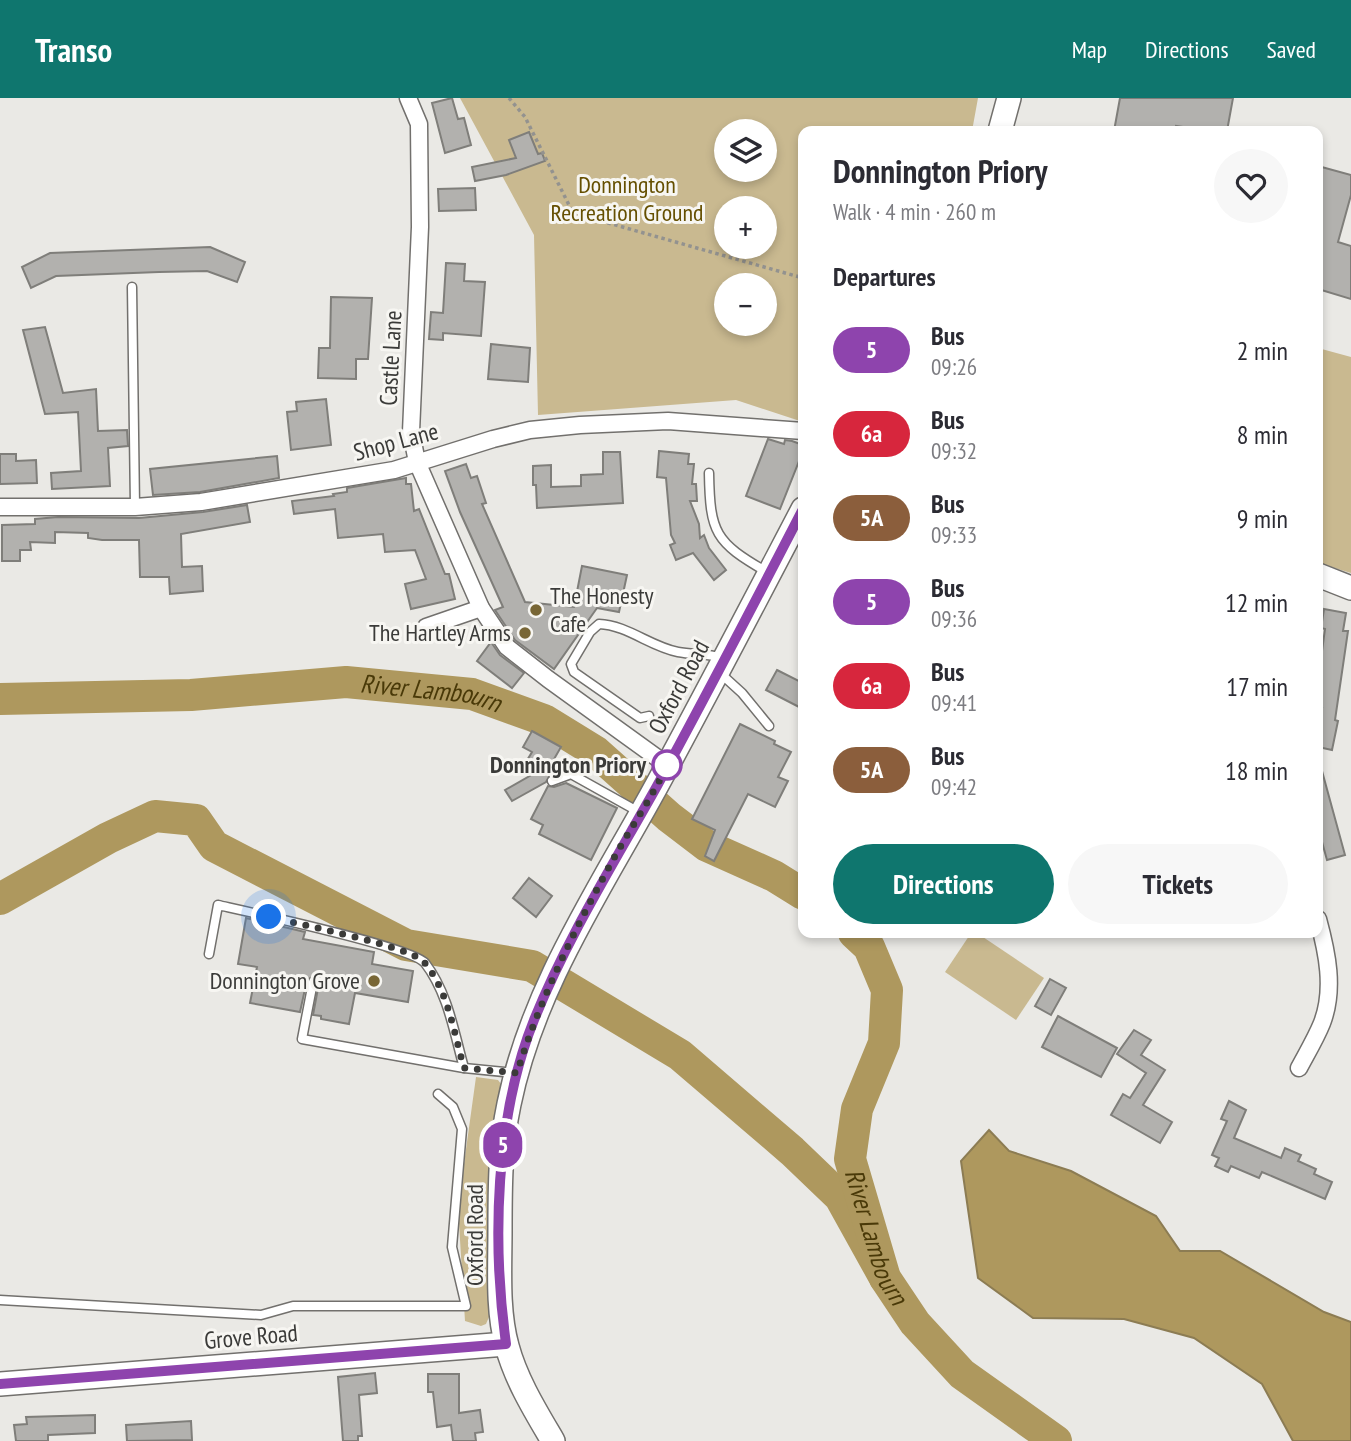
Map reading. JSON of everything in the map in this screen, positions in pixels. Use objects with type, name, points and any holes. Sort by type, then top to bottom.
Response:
[{"type":"main road","points":[[1001,126],[1009,98]]},
{"type":"main road","name":"Oxford Road","points":[[553,1441],[513,1367],[506,1344],[500,1262],[501,1176],[505,1129],[517,1073],[533,1021],[589,904],[662,775],[798,519]]},
{"type":"main road","points":[[1323,577],[1351,588]]},
{"type":"main road","name":"Grove Road","points":[[0,1384],[506,1344]]},
{"type":"street","name":"Castle Lane","points":[[408,98],[419,124],[420,227],[411,432],[417,462],[481,608],[508,647],[662,775]]},
{"type":"street","name":"Shop Lane","points":[[0,506],[135,507],[228,497],[394,470],[530,430],[580,425],[668,421],[798,431]]},
{"type":"street","points":[[426,627],[481,608]]},
{"type":"street","points":[[1299,1068],[1322,1021],[1329,990],[1323,938]]},
{"type":"lane","points":[[132,286],[135,507]]},
{"type":"lane","points":[[709,473],[710,506],[720,537],[734,553],[770,573]]},
{"type":"lane","points":[[649,716],[640,718],[574,673],[571,664],[590,632],[599,624],[611,625],[678,652],[710,654],[769,726]]},
{"type":"lane","points":[[552,781],[571,774],[643,809]]},
{"type":"lane","points":[[209,954],[218,905],[395,948],[423,960],[444,997],[464,1068]]},
{"type":"lane","points":[[313,982],[302,1039],[464,1068],[517,1073]]},
{"type":"lane","points":[[0,1300],[261,1315],[292,1306],[466,1306],[452,1247],[461,1129],[453,1107],[438,1094]]},
{"type":"path","points":[[509,98],[525,117],[573,213],[798,277]]},
{"type":"green space","name":"Donnington Recreation Ground","points":[[460,98],[978,98],[973,126],[798,126],[798,420],[736,400],[538,415],[534,235]]},
{"type":"green space","points":[[1323,349],[1351,357],[1351,573],[1323,565]]},
{"type":"green space","points":[[968,938],[984,938],[1044,978],[1016,1020],[945,972]]},
{"type":"green space","points":[[476,1077],[498,1080],[504,1088],[488,1270],[489,1317],[486,1324],[481,1326],[465,1321],[458,1207]]},
{"type":"shaded area","points":[[989,1130],[1009,1151],[1071,1171],[1156,1216],[1180,1251],[1220,1251],[1324,1312],[1351,1322],[1351,1441],[1293,1441],[1262,1384],[1194,1338],[1124,1319],[1033,1318],[978,1278],[961,1161]]},
{"type":"building","points":[[452,98],[458,119],[464,118],[471,145],[445,153],[432,103]]},
{"type":"building","points":[[1120,98],[1233,98],[1228,126],[1115,126]]},
{"type":"building","points":[[529,132],[538,154],[542,153],[545,161],[506,175],[475,181],[472,167],[516,158],[509,140]]},
{"type":"building","points":[[1323,167],[1351,175],[1351,195],[1338,242],[1351,246],[1351,299],[1323,291]]},
{"type":"building","points":[[475,188],[476,210],[439,211],[438,189]]},
{"type":"building","points":[[210,247],[245,262],[237,282],[207,271],[159,272],[56,276],[31,288],[22,267],[50,253]]},
{"type":"building","points":[[446,263],[465,264],[464,281],[485,282],[481,336],[443,333],[443,340],[429,339],[431,312],[443,313]]},
{"type":"building","points":[[331,297],[372,298],[368,359],[356,359],[356,379],[318,378],[319,348],[330,348]]},
{"type":"building","points":[[45,327],[63,393],[96,389],[98,431],[127,430],[128,446],[108,448],[110,486],[52,489],[51,473],[81,471],[78,412],[45,414],[23,330]]},
{"type":"building","points":[[491,344],[530,348],[528,382],[488,379]]},
{"type":"building","points":[[326,399],[331,445],[291,450],[287,412],[297,411],[296,402]]},
{"type":"building","points":[[768,439],[784,444],[785,440],[798,443],[798,464],[780,509],[746,496]]},
{"type":"building","points":[[659,451],[689,454],[688,464],[694,464],[692,484],[696,484],[697,501],[690,501],[699,524],[700,538],[704,535],[709,548],[726,570],[714,580],[693,553],[676,560],[670,545],[675,543],[671,535],[666,478],[657,477]]},
{"type":"building","points":[[603,452],[620,452],[623,503],[537,508],[533,466],[551,465],[551,487],[581,486],[581,475],[603,474]]},
{"type":"building","points":[[0,454],[16,454],[16,461],[36,460],[37,483],[0,484]]},
{"type":"building","points":[[277,456],[279,478],[200,492],[153,495],[150,469]]},
{"type":"building","points":[[466,464],[471,478],[477,476],[486,503],[482,504],[525,602],[574,607],[582,566],[627,575],[619,612],[597,608],[554,669],[515,640],[495,610],[503,607],[460,512],[445,471]]},
{"type":"building","points":[[406,478],[406,484],[411,484],[414,511],[419,509],[445,574],[449,574],[455,599],[411,609],[405,584],[426,579],[415,550],[385,552],[383,534],[338,538],[335,509],[294,514],[292,501],[334,496],[333,494],[347,492],[347,488]]},
{"type":"building","points":[[247,505],[250,522],[181,534],[182,567],[202,566],[203,591],[170,594],[169,577],[140,577],[139,540],[102,540],[88,538],[88,533],[55,532],[55,543],[30,542],[31,550],[20,550],[20,561],[2,561],[2,525],[35,524],[35,519],[58,517],[139,518]]},
{"type":"building","points":[[1324,609],[1346,613],[1343,631],[1348,631],[1332,750],[1323,748]]},
{"type":"building","points":[[491,642],[500,655],[524,673],[512,688],[477,661]]},
{"type":"building","points":[[777,670],[798,680],[798,706],[766,690]]},
{"type":"building","points":[[740,724],[791,752],[778,777],[788,781],[775,807],[748,794],[714,861],[705,856],[715,830],[692,819]]},
{"type":"building","points":[[532,731],[561,747],[546,773],[550,775],[546,782],[512,801],[505,790],[540,770],[526,762],[532,752],[523,747]]},
{"type":"building","points":[[1323,775],[1345,855],[1327,860],[1323,846]]},
{"type":"building","points":[[566,783],[617,808],[591,860],[539,834],[543,825],[531,819],[548,786]]},
{"type":"building","points":[[529,878],[552,896],[536,917],[513,898]]},
{"type":"building","points":[[246,918],[305,932],[303,939],[374,952],[372,964],[413,971],[408,1002],[355,993],[349,1024],[321,1019],[321,1016],[313,1015],[319,983],[314,976],[307,980],[300,1012],[250,1003],[257,967],[238,964]]},
{"type":"building","points":[[1050,979],[1066,988],[1051,1015],[1035,1006]]},
{"type":"building","points":[[1058,1016],[1117,1048],[1101,1077],[1042,1047]]},
{"type":"building","points":[[1134,1030],[1151,1040],[1141,1055],[1165,1070],[1143,1105],[1172,1122],[1160,1143],[1111,1115],[1123,1094],[1130,1098],[1146,1073],[1117,1054]]},
{"type":"building","points":[[1229,1101],[1246,1110],[1234,1138],[1281,1158],[1285,1148],[1301,1155],[1298,1161],[1316,1169],[1314,1174],[1332,1182],[1325,1199],[1262,1172],[1259,1178],[1231,1166],[1228,1172],[1215,1166],[1219,1158],[1212,1155],[1227,1121],[1221,1119]]},
{"type":"building","points":[[375,1373],[377,1393],[359,1395],[362,1436],[358,1436],[358,1441],[343,1441],[338,1377]]},
{"type":"building","points":[[428,1374],[459,1374],[459,1413],[480,1410],[483,1432],[475,1433],[476,1441],[453,1441],[451,1425],[437,1427],[433,1392],[428,1392]]},
{"type":"building","points":[[95,1415],[95,1433],[48,1435],[48,1441],[16,1441],[14,1425],[27,1424],[26,1417]]},
{"type":"building","points":[[191,1421],[192,1440],[127,1441],[126,1425]]},
{"type":"waterway","name":"River Lambourn","points":[[0,699],[191,695],[346,682],[472,694],[544,720],[596,752],[669,817],[707,846],[774,876],[798,891]]},
{"type":"waterway","points":[[0,899],[108,838],[155,816],[196,820],[214,846],[406,945],[532,966],[680,1055],[792,1151],[840,1197],[885,1278]]},
{"type":"waterway","name":"River Lambourn","points":[[859,938],[869,947],[887,990],[884,1043],[857,1109],[850,1159],[885,1278],[915,1323],[962,1374],[1056,1441]]},
{"type":"bus line","name":"5","points":[[0,1384],[506,1344],[500,1262],[502,1164],[508,1107],[533,1021],[589,904],[657,785],[798,519]]},
{"type":"place","name":"The Honesty Cafe","points":[[536,610]]},
{"type":"place","name":"The Hartley Arms","points":[[525,633]]},
{"type":"place","name":"Donnington Priory","points":[[667,765]]},
{"type":"place","name":"Donnington Grove","points":[[374,981]]},
{"type":"route","points":[[269,917],[395,948],[423,960],[444,997],[464,1068],[517,1073],[533,1021],[560,962],[589,904],[667,765]]}]
